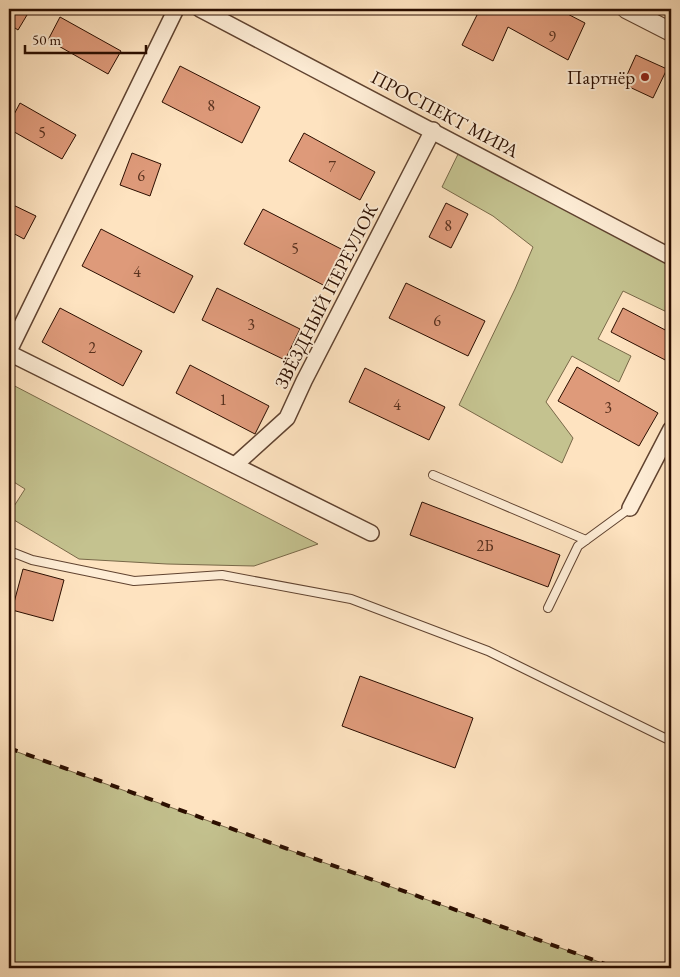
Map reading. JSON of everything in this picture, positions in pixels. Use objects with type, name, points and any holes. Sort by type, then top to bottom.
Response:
[{"type":"street","points":[[176,9],[9,352],[371,533]]},
{"type":"street","name":"ПРОСПЕКТ МИРА","points":[[200,9],[671,257]]},
{"type":"street","points":[[638,11],[671,32]]},
{"type":"street","name":"ЗВЁЗДНЫЙ ПЕРЕУЛОК","points":[[235,465],[286,418],[433,130]]},
{"type":"street","points":[[630,508],[671,429]]},
{"type":"lane","points":[[433,475],[586,540]]},
{"type":"lane","points":[[548,608],[578,546],[630,508]]},
{"type":"lane","points":[[9,550],[32,560],[134,580],[222,575],[351,599],[488,651],[671,741]]},
{"type":"shaded area","points":[[462,146],[671,257],[671,314],[623,291],[598,339],[631,356],[619,382],[572,356],[546,402],[573,438],[562,463],[459,405],[515,289],[533,247],[493,216],[442,187]]},
{"type":"shaded area","points":[[9,383],[318,544],[254,566],[79,559],[9,517],[25,489],[9,479]]},
{"type":"shaded area","points":[[9,749],[616,968],[9,968]]},
{"type":"building","points":[[9,9],[30,10],[18,30],[9,24]]},
{"type":"building","points":[[480,9],[558,9],[585,23],[568,60],[508,27],[493,61],[462,45]]},
{"type":"building","points":[[60,17],[121,51],[108,74],[48,40]]},
{"type":"building","name":"Партнёр","points":[[636,55],[667,69],[653,98],[623,84]]},
{"type":"building","points":[[180,66],[260,107],[242,143],[162,102]]},
{"type":"building","points":[[20,103],[76,135],[62,159],[9,129],[9,124]]},
{"type":"building","points":[[304,133],[375,172],[360,200],[289,161]]},
{"type":"building","points":[[132,153],[161,164],[150,196],[120,185]]},
{"type":"building","points":[[9,203],[36,216],[24,239],[9,231]]},
{"type":"building","points":[[446,203],[468,214],[451,248],[429,237]]},
{"type":"building","points":[[263,209],[345,251],[327,287],[244,244]]},
{"type":"building","points":[[101,229],[193,276],[174,313],[82,266]]},
{"type":"building","points":[[406,283],[485,321],[468,356],[389,318]]},
{"type":"building","points":[[217,288],[300,329],[285,360],[202,320]]},
{"type":"building","points":[[60,308],[142,351],[123,386],[42,342]]},
{"type":"building","points":[[623,308],[671,333],[671,363],[611,332]]},
{"type":"building","points":[[190,365],[269,406],[255,434],[176,393]]},
{"type":"building","points":[[577,367],[658,413],[639,446],[558,401]]},
{"type":"building","points":[[365,368],[445,407],[429,440],[349,402]]},
{"type":"building","points":[[422,502],[560,555],[548,587],[410,535]]},
{"type":"building","points":[[23,569],[64,580],[53,621],[12,610]]},
{"type":"building","points":[[360,676],[473,718],[455,768],[342,726]]},
{"type":"railway","points":[[9,748],[616,968]]},
{"type":"place","name":"Партнёр","points":[[645,77]]}]
